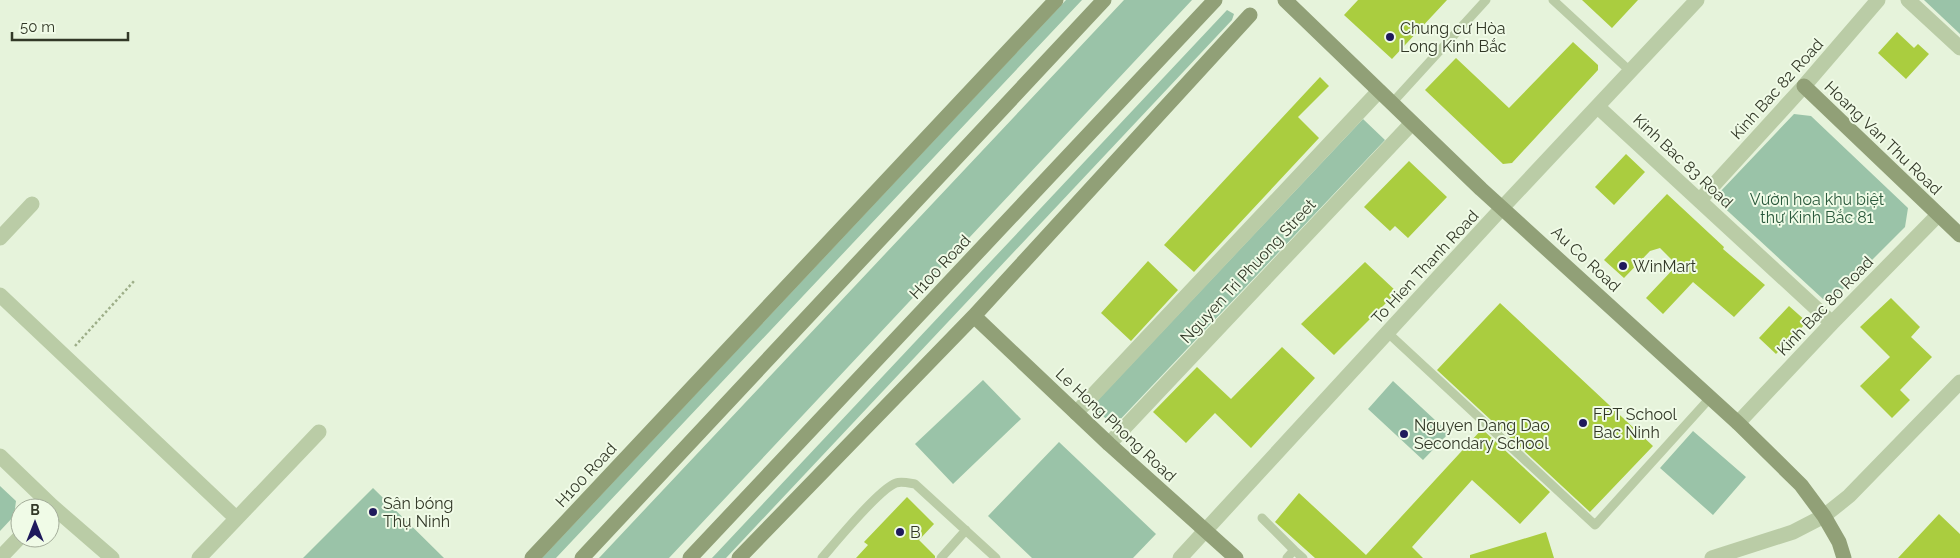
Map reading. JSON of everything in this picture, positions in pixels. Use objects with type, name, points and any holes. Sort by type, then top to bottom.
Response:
[{"type":"main road","name":"H100 Road","points":[[532,558],[1056,0]]},
{"type":"main road","points":[[582,558],[1104,0]]},
{"type":"main road","name":"H100 Road","points":[[690,558],[1215,0]]},
{"type":"main road","name":"Au Co Road","points":[[1285,0],[1502,208],[1738,423],[1801,485],[1840,542],[1844,558]]},
{"type":"main road","points":[[739,558],[974,316],[1250,15]]},
{"type":"main road","name":"Hoang Van Thu Road","points":[[1804,86],[1960,235]]},
{"type":"main road","name":"Le Hong Phong Road","points":[[974,316],[1109,444],[1236,558]]},
{"type":"street","name":"To Hien Thanh Road","points":[[1180,558],[1502,208],[1697,0]]},
{"type":"street","name":"Kinh Bac 82 Road","points":[[1700,200],[1804,86],[1878,0]]},
{"type":"street","points":[[1908,0],[1960,48]]},
{"type":"street","name":"Nguyen Tri Phuong Street","points":[[1076,412],[1378,91]]},
{"type":"street","name":"Kinh Bac 83 Road","points":[[1598,107],[1832,323]]},
{"type":"street","name":"Nguyen Tri Phuong Street","points":[[1109,444],[1412,123]]},
{"type":"street","points":[[0,238],[32,204]]},
{"type":"street","name":"Kinh Bac 80 Road","points":[[1738,423],[1832,323],[1938,215]]},
{"type":"street","points":[[0,295],[236,518]]},
{"type":"street","points":[[1712,558],[1793,532],[1824,516],[1849,496],[1960,382]]},
{"type":"street","points":[[199,558],[319,432]]},
{"type":"street","points":[[0,456],[42,498]]},
{"type":"street","points":[[60,514],[112,558]]},
{"type":"street","points":[[0,558],[10,548]]},
{"type":"lane","points":[[1392,103],[1486,0]]},
{"type":"lane","points":[[1553,0],[1630,71]]},
{"type":"lane","points":[[1388,333],[1595,525],[1710,398]]},
{"type":"lane","points":[[822,558],[859,515],[895,483],[915,484],[996,558]]},
{"type":"lane","points":[[1262,518],[1303,558]]},
{"type":"lane","points":[[941,558],[966,530]]},
{"type":"lane","points":[[1287,558],[1294,550]]},
{"type":"path","points":[[69,352],[135,280]]},
{"type":"green space","points":[[1066,0],[1082,0],[556,558],[542,558]]},
{"type":"green space","points":[[1124,0],[1192,0],[669,558],[599,558]]},
{"type":"green space","points":[[1924,0],[1960,0],[1960,34]]},
{"type":"green space","points":[[1227,10],[1234,14],[1232,20],[726,558],[712,558]]},
{"type":"green space","name":"Vườn hoa khu biệt thự Kinh Bắc 81","points":[[1794,114],[1811,116],[1908,208],[1905,227],[1832,300],[1823,299],[1718,202],[1718,194]]},
{"type":"green space","points":[[1363,119],[1385,140],[1114,426],[1092,406]]},
{"type":"green space","points":[[983,380],[1021,419],[953,484],[915,444]]},
{"type":"green space","points":[[1393,381],[1449,433],[1423,460],[1368,409]]},
{"type":"green space","points":[[1693,431],[1746,477],[1713,515],[1660,468]]},
{"type":"green space","points":[[1059,442],[1156,534],[1133,558],[1032,558],[988,516]]},
{"type":"green space","points":[[0,486],[13,498],[10,498],[10,520],[0,531]]},
{"type":"green space","name":"Sân bóng Thụ Ninh","points":[[373,488],[444,558],[303,558]]},
{"type":"building","name":"Chung cư Hòa Long Kinh Bắc","points":[[1358,0],[1447,0],[1392,59],[1344,15]]},
{"type":"building","points":[[1582,0],[1638,0],[1612,28]]},
{"type":"building","points":[[1897,32],[1914,48],[1918,44],[1929,54],[1906,79],[1878,53]]},
{"type":"building","points":[[1573,42],[1598,65],[1598,70],[1512,163],[1503,164],[1425,90],[1456,58],[1509,108]]},
{"type":"building","points":[[1320,77],[1329,86],[1298,117],[1319,138],[1194,272],[1164,245]]},
{"type":"building","points":[[1626,154],[1645,172],[1614,205],[1595,187]]},
{"type":"building","points":[[1409,161],[1447,197],[1408,238],[1395,226],[1390,231],[1364,207]]},
{"type":"building","points":[[1667,194],[1724,247],[1723,249],[1765,285],[1734,317],[1693,282],[1663,314],[1646,298],[1677,265],[1660,248],[1650,251],[1624,278],[1604,260]]},
{"type":"building","points":[[1148,261],[1178,290],[1131,341],[1101,313]]},
{"type":"building","points":[[1365,262],[1397,292],[1334,355],[1301,324]]},
{"type":"building","points":[[1891,298],[1920,327],[1911,337],[1932,357],[1900,390],[1910,400],[1892,418],[1860,386],[1890,357],[1860,327]]},
{"type":"building","points":[[1500,303],[1653,446],[1590,512],[1437,370]]},
{"type":"building","points":[[1789,306],[1807,322],[1776,354],[1759,338]]},
{"type":"building","points":[[1282,347],[1315,378],[1251,448],[1215,413],[1186,443],[1153,412],[1197,367],[1231,399]]},
{"type":"building","points":[[1482,429],[1550,492],[1520,524],[1472,480],[1412,547],[1423,558],[1315,558],[1275,522],[1299,493],[1366,555]]},
{"type":"building","name":"B","points":[[907,497],[934,524],[919,540],[935,558],[856,558],[868,545],[864,542]]},
{"type":"building","points":[[1939,514],[1960,534],[1960,558],[1898,558]]},
{"type":"building","points":[[1546,532],[1554,558],[1470,558],[1470,555]]},
{"type":"place","name":"Chung cư Hòa Long Kinh Bắc","points":[[1390,37]]},
{"type":"place","name":"WinMart","points":[[1623,266]]},
{"type":"place","name":"FPT School Bac Ninh","points":[[1583,423]]},
{"type":"place","name":"Nguyen Dang Dao Secondary School","points":[[1404,434]]},
{"type":"place","name":"Sân bóng Thụ Ninh","points":[[373,512]]},
{"type":"place","name":"B","points":[[900,532]]}]
